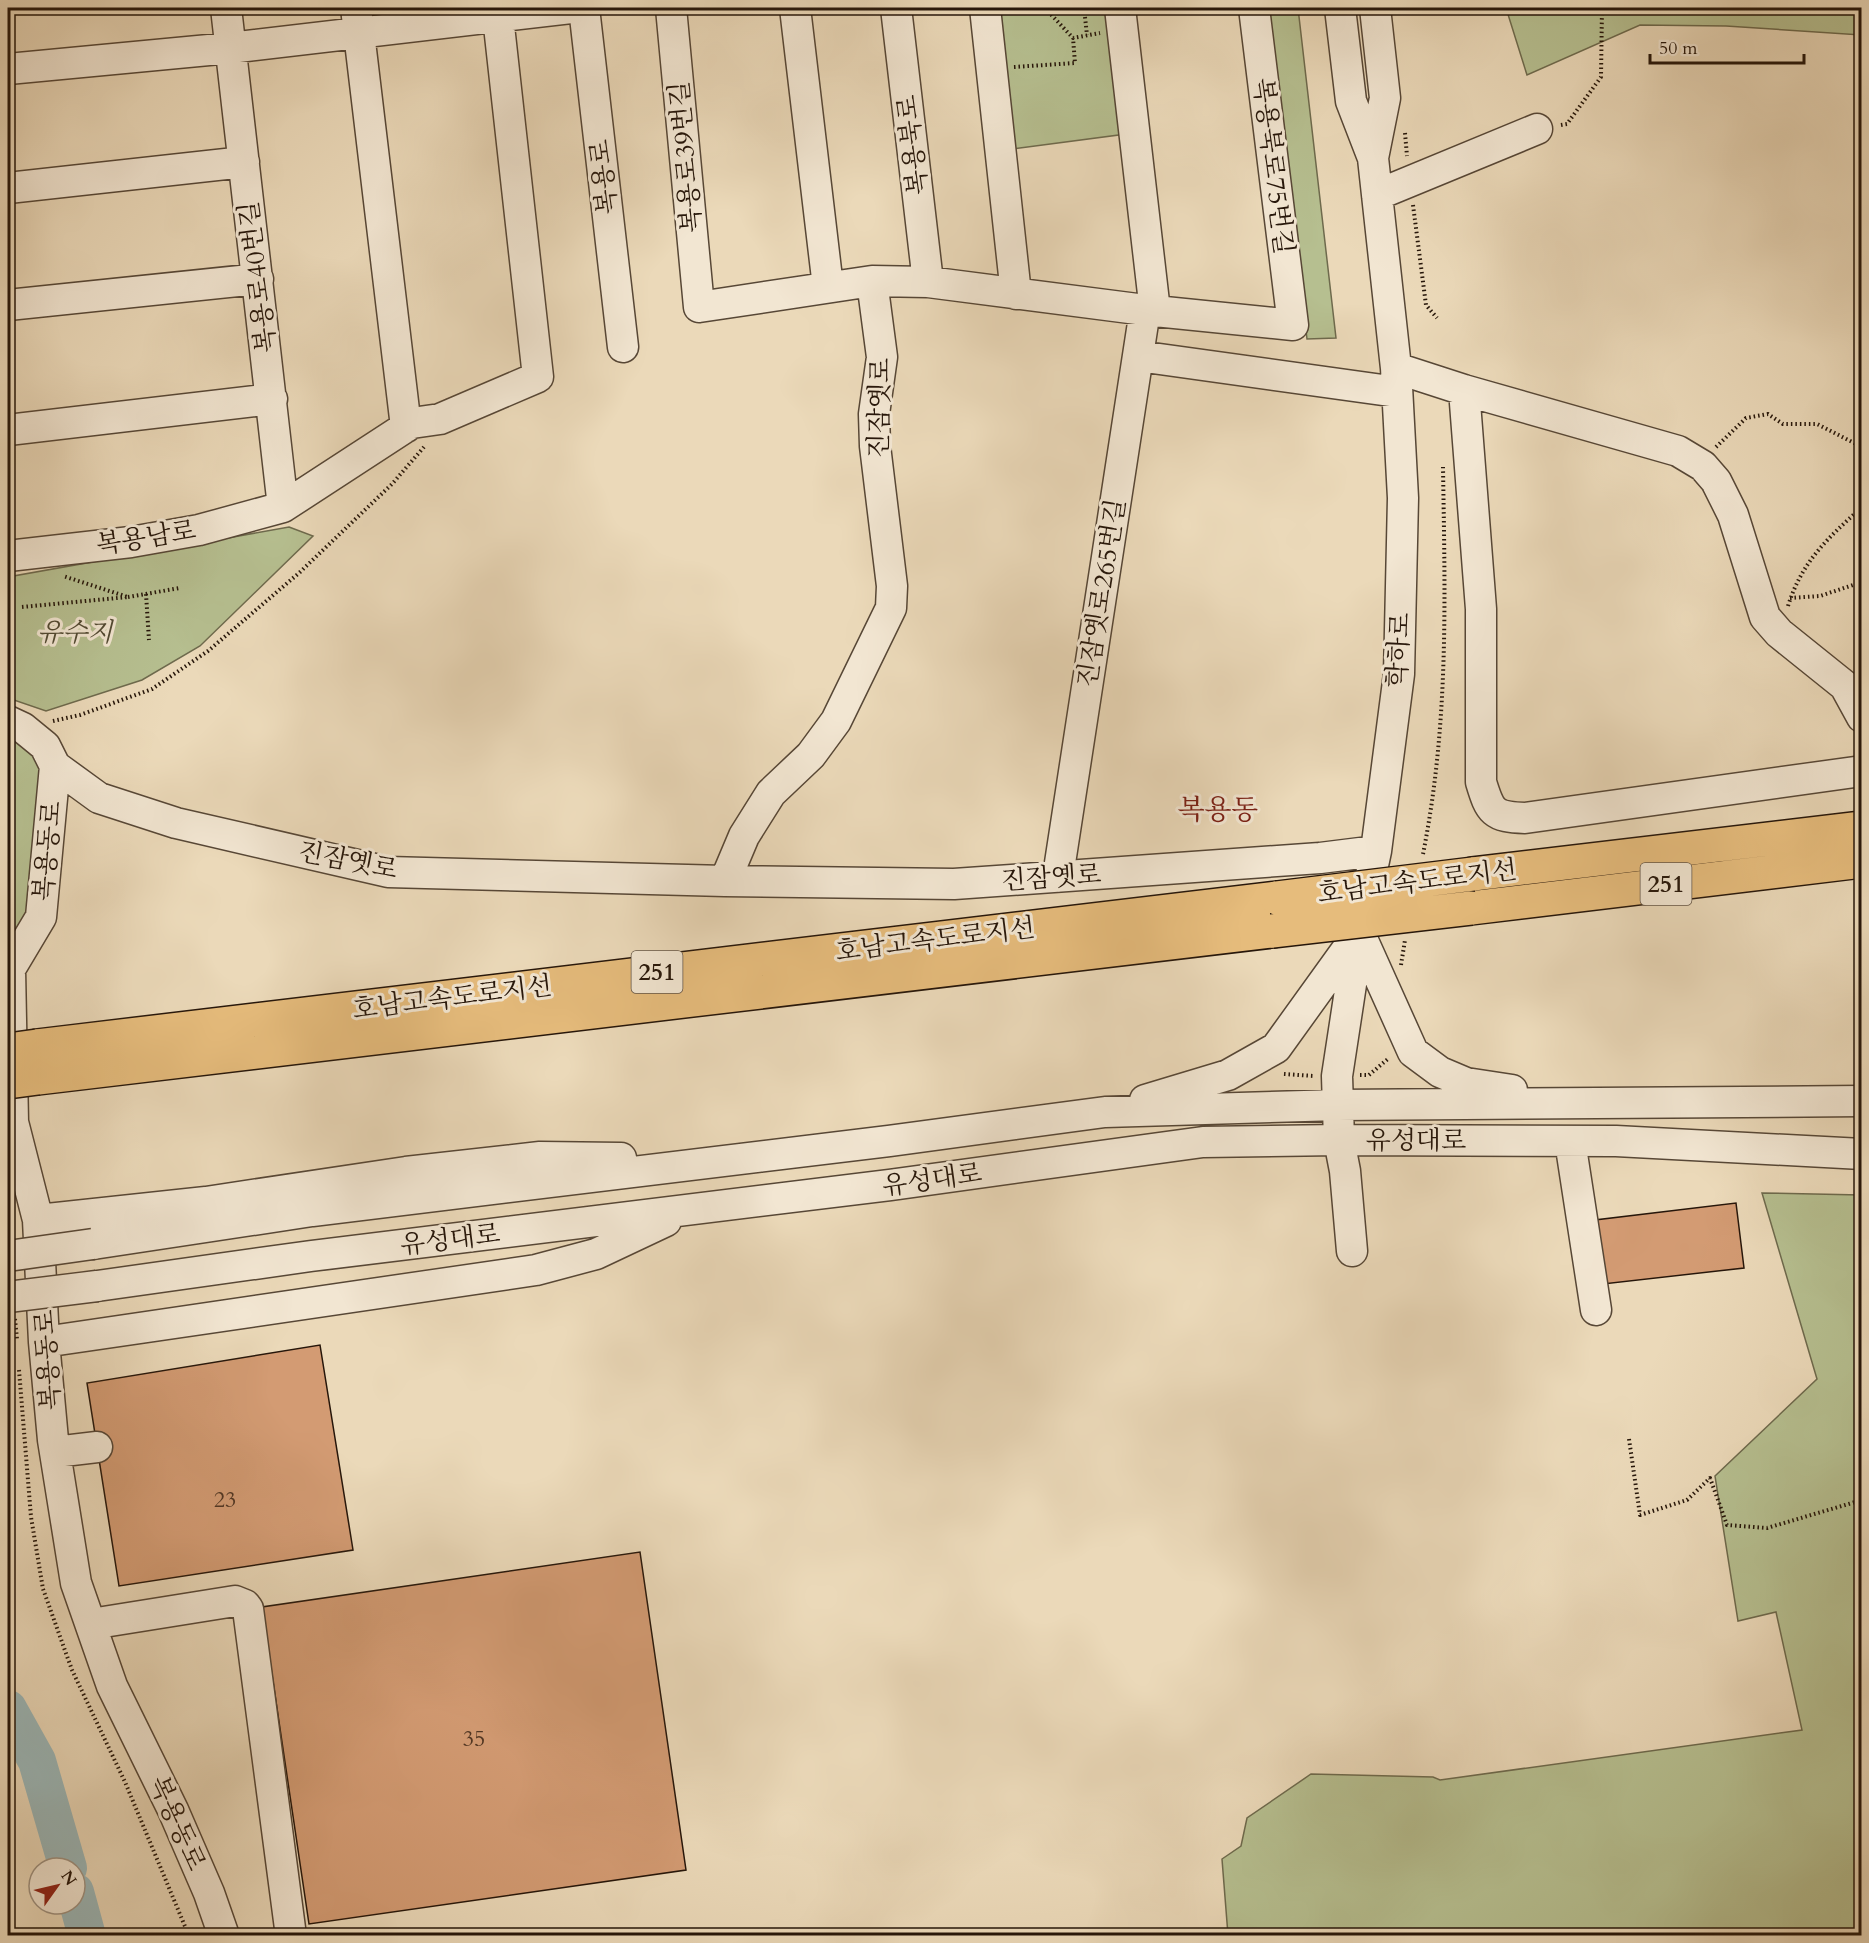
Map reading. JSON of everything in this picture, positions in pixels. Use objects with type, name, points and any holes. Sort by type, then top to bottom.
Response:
[{"type":"highway","name":"호남고속도로지선","points":[[23,1064],[1277,898],[1862,828]]},
{"type":"highway","name":"호남고속도로지선","points":[[23,1064],[1272,931],[1862,861]]},
{"type":"street","name":"복용로40번길","points":[[226,8],[283,507]]},
{"type":"street","points":[[8,69],[230,48],[357,20],[571,8]]},
{"type":"street","name":"복용로","points":[[584,8],[623,347]]},
{"type":"street","name":"복용로39번길","points":[[671,8],[699,307],[828,287]]},
{"type":"street","points":[[795,8],[828,287],[872,281],[928,282],[1150,310],[1112,20]]},
{"type":"street","name":"복용북로","points":[[896,8],[928,282]]},
{"type":"street","points":[[985,8],[1016,294]]},
{"type":"street","name":"복용북로75번길","points":[[1150,310],[1293,326],[1254,8]]},
{"type":"street","name":"학하로","points":[[1340,8],[1351,101],[1373,158],[1397,380],[1403,498],[1399,674],[1376,851],[1359,932],[1337,1076],[1339,1140],[1345,1171],[1352,1251]]},
{"type":"street","name":"학하로","points":[[1373,158],[1385,98],[1374,8]]},
{"type":"street","name":"복용남로","points":[[8,556],[131,542],[199,530],[283,507],[412,423],[440,419],[538,377],[497,12]]},
{"type":"street","points":[[357,20],[406,427]]},
{"type":"street","points":[[1377,195],[1537,129]]},
{"type":"street","points":[[8,188],[244,162]]},
{"type":"street","points":[[8,305],[258,279]]},
{"type":"street","name":"진잠옛로","points":[[725,881],[744,836],[771,793],[811,755],[836,722],[891,608],[892,586],[875,446],[874,414],[882,357],[872,281]]},
{"type":"street","name":"진잠옛로265번길","points":[[1058,876],[1138,356],[1150,310]]},
{"type":"street","points":[[1138,356],[1397,380],[1464,390],[1678,451],[1703,466],[1716,481],[1733,515],[1765,617],[1779,633],[1845,686],[1862,717]]},
{"type":"street","points":[[1464,390],[1481,609],[1480,782],[1486,799],[1495,812],[1505,817],[1525,818],[1862,771]]},
{"type":"street","points":[[8,430],[272,399]]},
{"type":"street","name":"진잠옛로","points":[[15,724],[45,746],[55,766],[99,798],[126,808],[221,834],[388,872],[725,881],[954,884],[1320,858],[1376,851]]},
{"type":"street","name":"복용동로","points":[[55,766],[41,917],[10,969],[12,1122],[38,1220],[44,1342],[55,1452],[76,1582],[112,1686],[173,1810],[224,1935]]},
{"type":"street","points":[[1359,932],[1413,1052],[1440,1072],[1466,1083],[1595,1102]]},
{"type":"street","points":[[1105,1112],[1227,1075],[1276,1048],[1359,932]]},
{"type":"street","name":"유성대로","points":[[8,1256],[312,1211],[890,1141],[1105,1112],[1339,1105],[1862,1101]]},
{"type":"street","points":[[1570,1141],[1596,1310]]},
{"type":"street","name":"유성대로","points":[[8,1298],[311,1256],[691,1210],[1203,1142],[1570,1141],[1862,1154]]},
{"type":"street","points":[[38,1220],[206,1202],[405,1172],[540,1157],[729,1161]]},
{"type":"street","points":[[44,1342],[536,1270],[596,1254],[691,1210]]},
{"type":"street","points":[[55,1452],[97,1447]]},
{"type":"street","points":[[91,1623],[235,1601],[248,1609],[295,1917]]},
{"type":"path","points":[[1012,68],[1075,63],[1073,38],[1045,8]]},
{"type":"path","points":[[1084,8],[1087,35]]},
{"type":"path","points":[[1537,129],[1567,124],[1601,77],[1602,8]]},
{"type":"path","points":[[1073,38],[1087,35],[1112,20]]},
{"type":"path","points":[[1412,194],[1426,305],[1437,318]]},
{"type":"path","points":[[1716,481],[1716,446],[1746,417],[1767,414],[1783,424],[1817,424],[1862,447]]},
{"type":"path","points":[[15,724],[80,715],[152,689],[208,651],[299,573],[392,484],[431,439],[440,419]]},
{"type":"path","points":[[1421,861],[1439,753],[1445,665],[1443,461]]},
{"type":"path","points":[[1779,633],[1790,598],[1806,563],[1835,531],[1862,507]]},
{"type":"path","points":[[53,573],[128,597]]},
{"type":"path","points":[[1790,598],[1820,596],[1862,582]]},
{"type":"path","points":[[22,607],[128,597],[180,588]]},
{"type":"path","points":[[146,594],[149,640]]},
{"type":"path","points":[[1400,973],[1406,940]]},
{"type":"path","points":[[1369,1075],[1393,1054]]},
{"type":"path","points":[[1284,1074],[1301,1076]]},
{"type":"path","points":[[1629,1439],[1640,1515],[1687,1500],[1710,1478],[1727,1525],[1767,1528],[1862,1500]]},
{"type":"green space","points":[[997,8],[1110,8],[1126,134],[1013,149]]},
{"type":"green space","points":[[1269,8],[1298,8],[1336,338],[1307,339]]},
{"type":"green space","points":[[1506,8],[1861,8],[1861,35],[1726,26],[1640,25],[1527,75]]},
{"type":"green space","name":"유수지","points":[[289,527],[313,536],[200,646],[142,680],[46,711],[8,698],[8,577]]},
{"type":"green space","points":[[15,736],[45,767],[33,916],[8,958],[8,737]]},
{"type":"green space","points":[[1762,1193],[1861,1195],[1861,1935],[1228,1935],[1222,1859],[1241,1846],[1247,1818],[1311,1774],[1433,1777],[1440,1780],[1802,1730],[1776,1612],[1738,1621],[1715,1476],[1817,1379]]},
{"type":"building","points":[[1736,1203],[1744,1268],[1603,1284],[1595,1220]]},
{"type":"building","points":[[320,1345],[353,1550],[119,1586],[87,1383]]},
{"type":"building","points":[[640,1552],[686,1870],[309,1924],[262,1607]]},
{"type":"waterway","points":[[8,1709],[37,1761],[65,1856]]},
{"type":"waterway","points":[[82,1916],[87,1936]]},
{"type":"district","name":"복용동","points":[[1218,809]]}]
